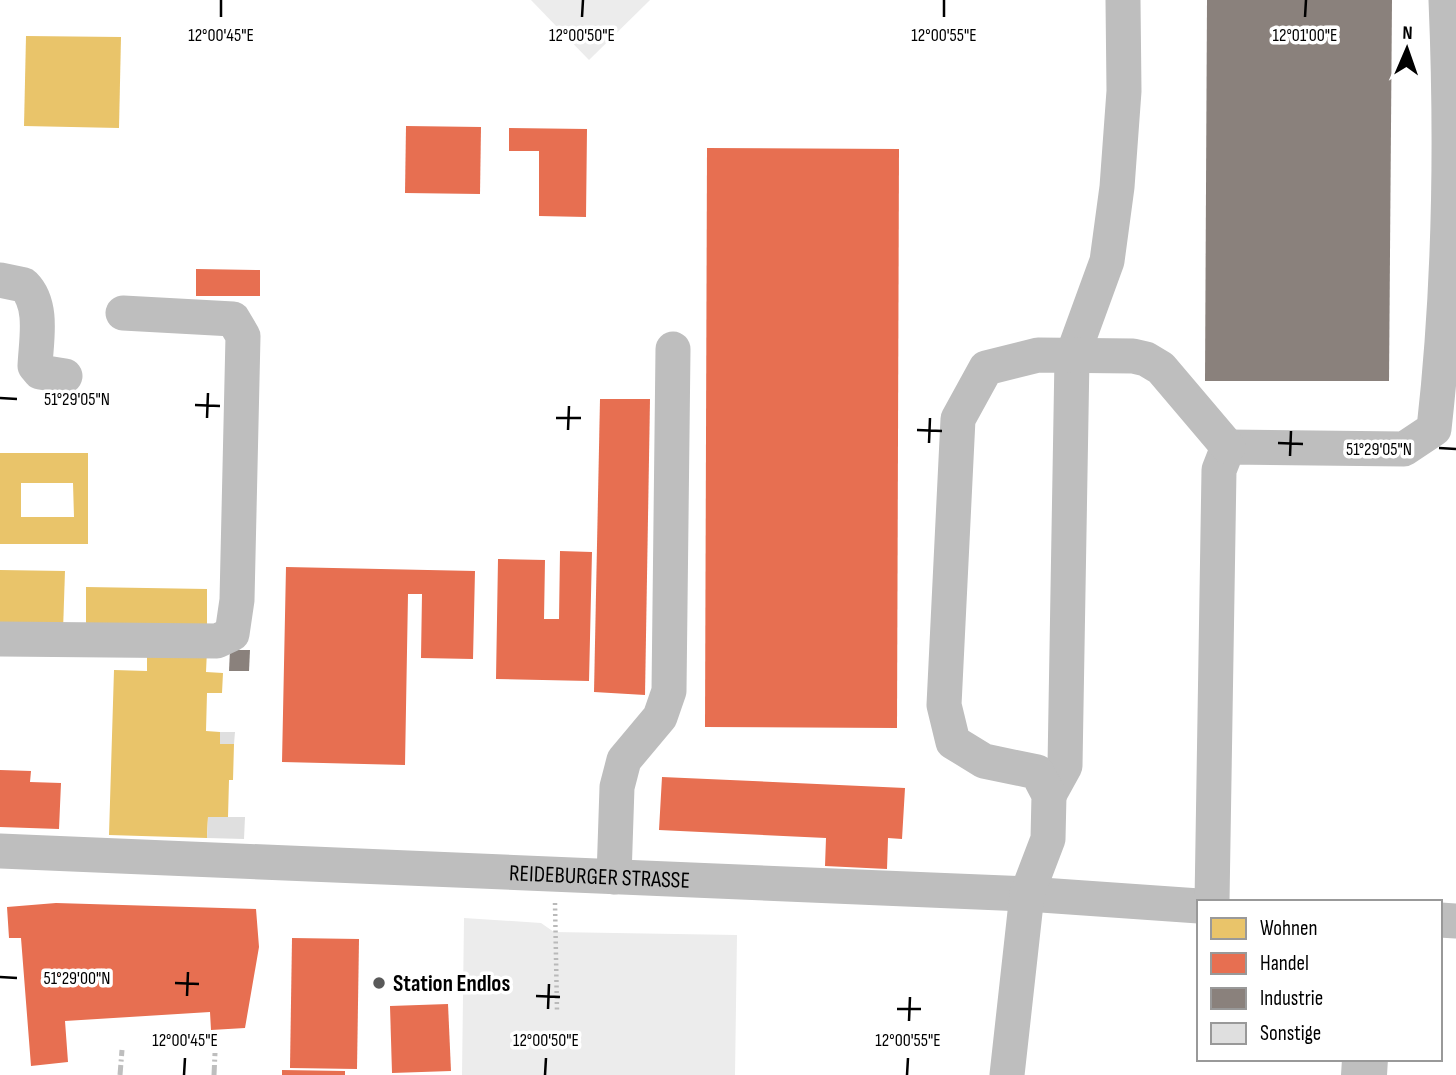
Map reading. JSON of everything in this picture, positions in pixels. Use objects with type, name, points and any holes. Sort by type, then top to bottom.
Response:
[{"type":"street","points":[[1007,1075],[1027,894],[1048,839],[1049,795],[1065,766],[1072,357],[1107,261],[1116,200],[1124,91],[1124,0]]},
{"type":"street","points":[[1049,795],[1037,772],[984,761],[953,742],[944,705],[950,533],[958,419],[986,368],[1038,355],[1133,356],[1146,359],[1161,368],[1228,447],[1404,449],[1434,429],[1446,296],[1451,109],[1446,0]]},
{"type":"street","points":[[0,280],[24,285],[32,296],[37,317],[35,366],[50,375],[65,376]]},
{"type":"street","points":[[0,639],[217,641],[232,634],[237,600],[243,336],[233,319],[122,313]]},
{"type":"street","points":[[614,877],[617,787],[624,760],[660,717],[670,691],[673,349]]},
{"type":"street","points":[[1212,900],[1219,470],[1228,447]]},
{"type":"street","name":"REIDEBURGER STRASSE","points":[[0,851],[383,864],[556,875],[1027,894],[1197,906]]},
{"type":"path","points":[[556,875],[554,932],[557,1011]]},
{"type":"shaded area","points":[[531,0],[650,0],[589,60]]},
{"type":"shaded area","points":[[464,918],[541,923],[554,932],[737,935],[735,1075],[462,1075]]},
{"type":"shaded area","points":[[1342,1061],[1388,1061],[1387,1075],[1341,1075]]},
{"type":"building: Wohnen","points":[[26,36],[121,37],[119,128],[24,126]]},
{"type":"building: Wohnen","points":[[0,453],[88,453],[88,544],[0,544]],"holes":[[[21,483],[73,483],[74,517],[21,517]]]},
{"type":"building: Wohnen","points":[[0,570],[65,571],[63,631],[0,630]]},
{"type":"building: Wohnen","points":[[86,587],[207,589],[207,632],[86,626]]},
{"type":"building: Wohnen","points":[[147,648],[207,650],[206,672],[223,673],[222,693],[207,693],[206,731],[220,732],[220,744],[234,744],[233,780],[229,780],[228,817],[208,817],[207,838],[109,835],[114,670],[147,671]]},
{"type":"building: Handel","points":[[406,126],[481,127],[480,194],[405,193]]},
{"type":"building: Handel","points":[[509,128],[587,129],[586,217],[539,216],[539,151],[509,151]]},
{"type":"building: Handel","points":[[707,148],[899,149],[897,728],[705,727]]},
{"type":"building: Handel","points":[[196,269],[260,270],[260,296],[196,296]]},
{"type":"building: Handel","points":[[600,399],[650,399],[645,695],[594,692]]},
{"type":"building: Handel","points":[[560,551],[592,552],[589,681],[496,679],[498,559],[545,560],[544,619],[559,619]]},
{"type":"building: Handel","points":[[286,567],[475,571],[473,659],[421,658],[422,594],[408,594],[405,765],[282,762]]},
{"type":"building: Handel","points":[[0,770],[31,771],[30,782],[61,783],[59,829],[0,827]]},
{"type":"building: Handel","points":[[662,777],[905,788],[902,839],[888,838],[887,869],[825,866],[826,838],[659,830]]},
{"type":"building: Handel","points":[[56,903],[256,909],[259,947],[245,1028],[211,1030],[210,1012],[65,1021],[68,1062],[31,1066],[21,938],[9,938],[7,907]]},
{"type":"building: Handel","points":[[292,938],[359,939],[357,1069],[290,1068]]},
{"type":"building: Handel","points":[[448,1004],[451,1071],[392,1073],[390,1006]]},
{"type":"building: Handel","points":[[282,1070],[345,1071],[345,1075],[282,1075]]},
{"type":"building: Industrie","points":[[1207,0],[1392,0],[1389,381],[1205,381]]},
{"type":"building: Industrie","points":[[230,650],[250,650],[249,671],[229,671]]},
{"type":"building: Sonstige","points":[[220,732],[235,732],[234,744],[220,744]]},
{"type":"building: Sonstige","points":[[208,817],[245,817],[244,839],[207,838]]},
{"type":"railway","points":[[120,1075],[122,1050]]},
{"type":"railway","points":[[214,1075],[215,1053]]},
{"type":"place","name":"Station Endlos","points":[[379,983]]}]
